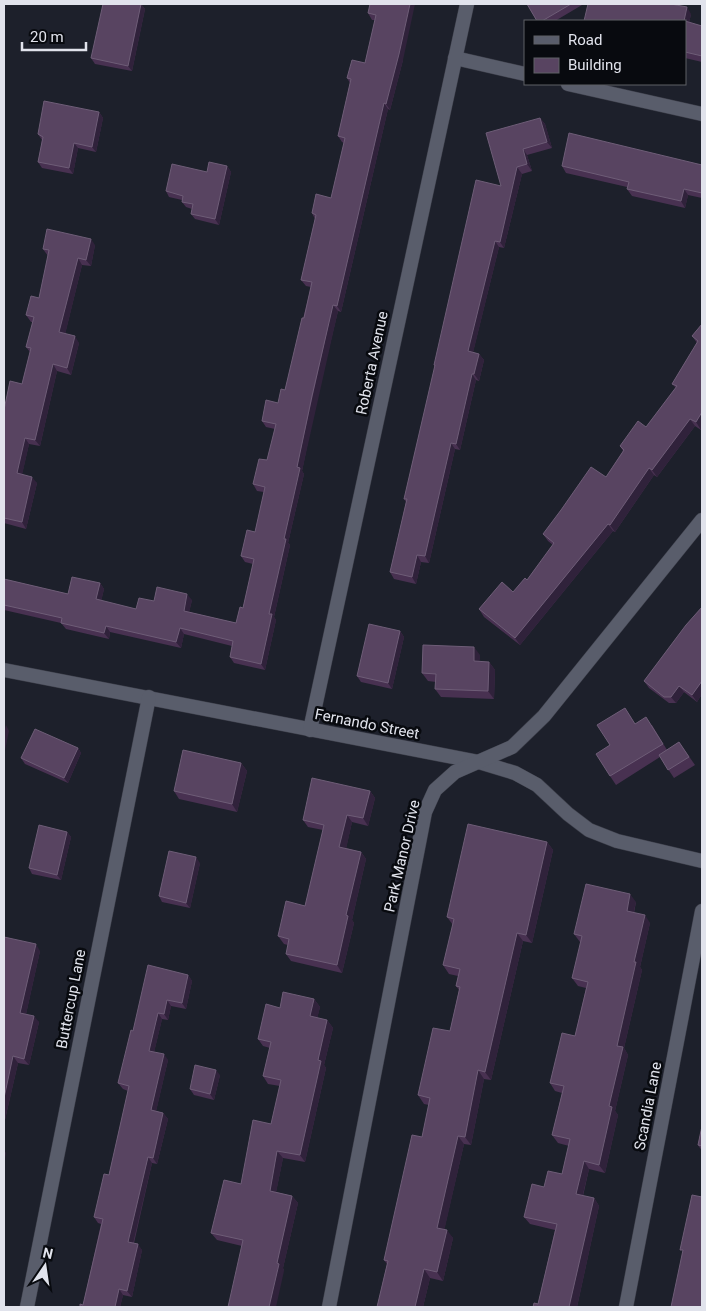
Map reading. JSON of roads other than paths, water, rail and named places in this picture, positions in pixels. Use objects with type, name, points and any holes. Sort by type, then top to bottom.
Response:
[{"type":"street","name":"Roberta Avenue","points":[[310,730],[467,4]]},
{"type":"street","points":[[454,58],[524,74]]},
{"type":"street","points":[[572,85],[702,114]]},
{"type":"street","name":"Park Manor Drive","points":[[329,1307],[425,812],[435,790],[455,772],[512,747],[544,716],[702,520]]},
{"type":"street","name":"Fernando Street","points":[[4,670],[479,762],[515,773],[537,785],[568,814],[589,830],[617,841],[702,861]]},
{"type":"street","name":"Buttercup Lane","points":[[27,1307],[149,697]]},
{"type":"street","name":"Scandia Lane","points":[[626,1307],[702,911]]}]
